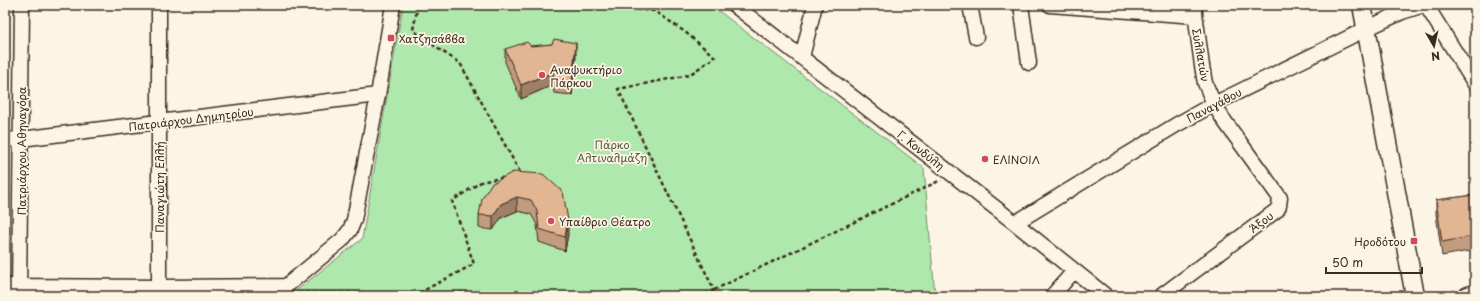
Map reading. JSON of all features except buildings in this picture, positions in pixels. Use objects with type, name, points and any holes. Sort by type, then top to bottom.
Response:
[{"type":"main road","points":[[1362,5],[1414,296]]},
{"type":"main road","points":[[1468,296],[1475,294]]},
{"type":"street","name":"Πατριάρχου Αθηναγόρα","points":[[19,291],[22,139],[22,5]]},
{"type":"street","name":"Παναγιώτη Ελλή","points":[[159,5],[159,292]]},
{"type":"street","points":[[274,296],[290,290],[342,240],[350,230],[354,220],[378,95],[393,5]]},
{"type":"street","name":"Γ. Κονδύλη","points":[[734,5],[953,174],[1106,296]]},
{"type":"street","points":[[802,57],[815,5]]},
{"type":"street","points":[[970,5],[976,37]]},
{"type":"street","points":[[1021,5],[1029,63]]},
{"type":"street","points":[[1050,5],[1194,11]]},
{"type":"street","points":[[1425,5],[1475,84]]},
{"type":"street","name":"Παναγάθου","points":[[1015,223],[1214,104],[1402,12],[1425,5]]},
{"type":"street","name":"Συλλατών","points":[[1194,11],[1203,74],[1214,104]]},
{"type":"street","name":"Πατριάρχου Δημητρίου","points":[[5,140],[158,123],[378,95]]},
{"type":"street","name":"Άξου","points":[[1162,296],[1277,210],[1279,206],[1280,198],[1222,119],[1214,104]]},
{"type":"street","points":[[1052,296],[1074,271]]},
{"type":"street","points":[[5,286],[19,291],[159,292],[290,290]]},
{"type":"path","points":[[418,5],[413,30],[436,48],[460,63],[521,174],[515,175]]},
{"type":"path","points":[[609,5],[620,8],[655,11],[685,32],[715,58],[689,75],[618,89],[714,290]]},
{"type":"path","points":[[700,296],[953,174]]},
{"type":"path","points":[[419,293],[474,264],[452,201],[481,182],[508,176]]},
{"type":"path","points":[[290,290],[485,293],[497,296]]},
{"type":"green space","name":"Πάρκο Αλτιναλμάζη","points":[[403,5],[711,5],[924,168],[935,296],[289,296],[362,239]]},
{"type":"place","name":"Χατζησάββα","points":[[391,38]]},
{"type":"place","name":"Αναψυκτήριο Πάρκου","points":[[542,75]]},
{"type":"place","name":"ΕΛΙΝΟΙΛ","points":[[985,159]]},
{"type":"place","name":"Υπαίθριο Θέατρο","points":[[551,221]]},
{"type":"place","name":"Ηροδότου","points":[[1414,241]]}]
